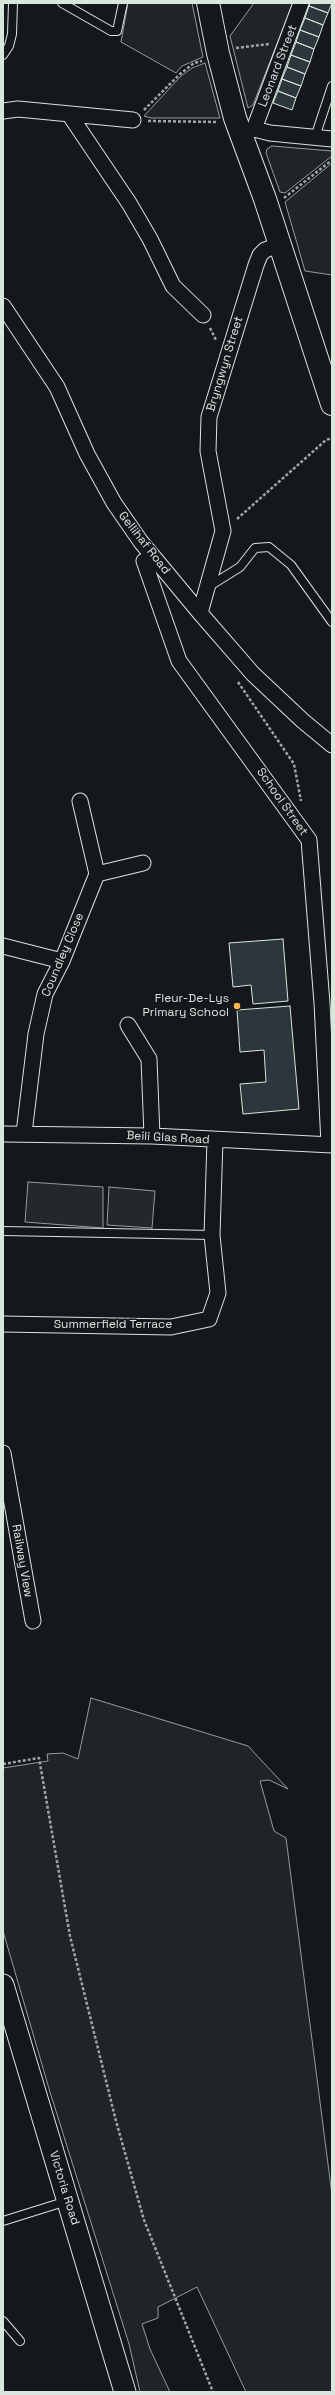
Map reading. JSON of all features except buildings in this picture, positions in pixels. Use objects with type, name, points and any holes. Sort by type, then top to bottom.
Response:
[{"type":"main road","points":[[208,3],[218,53],[247,132],[279,245],[332,404]]},
{"type":"main road","name":"Victoria Road","points":[[3,1985],[125,2392]]},
{"type":"street","name":"Leonard Street","points":[[247,132],[287,44],[301,3]]},
{"type":"street","points":[[3,111],[18,108],[133,120]]},
{"type":"street","points":[[69,114],[129,203],[150,239],[173,286],[203,316]]},
{"type":"street","points":[[247,132],[332,139]]},
{"type":"street","name":"Bryngwyn Street","points":[[200,613],[223,531],[208,451],[209,417],[225,362],[260,255],[265,250],[279,245]]},
{"type":"street","name":"Gellihaf Road","points":[[3,306],[57,387],[87,454],[114,504],[200,613],[253,674],[303,721],[332,744]]},
{"type":"street","name":"School Street","points":[[144,562],[179,661],[309,840],[322,1003],[331,1145]]},
{"type":"street","points":[[80,801],[97,874],[142,863]]},
{"type":"street","name":"Coundley Close","points":[[24,1133],[36,1034],[45,994],[62,961],[97,874]]},
{"type":"street","points":[[3,946],[62,961]]},
{"type":"street","points":[[128,1025],[149,1059],[152,1136]]},
{"type":"street","name":"Beili Glas Road","points":[[3,1134],[24,1133],[152,1136],[331,1145]]},
{"type":"street","name":"Summerfield Terrace","points":[[3,1324],[171,1327],[209,1319],[218,1293],[212,1235],[215,1140]]},
{"type":"street","name":"Railway View","points":[[3,1454],[33,1621]]},
{"type":"lane","points":[[3,55],[9,46],[12,34],[13,3]]},
{"type":"lane","points":[[62,3],[111,31],[117,30],[123,3]]},
{"type":"lane","points":[[316,138],[332,86]]},
{"type":"lane","points":[[207,587],[240,567],[255,548],[269,547],[291,564],[332,622]]},
{"type":"lane","points":[[3,1232],[212,1235]]},
{"type":"lane","points":[[3,2221],[68,2201]]},
{"type":"lane","points":[[3,2321],[20,2341]]},
{"type":"path","points":[[133,120],[180,74],[194,63],[235,48],[287,44]]},
{"type":"path","points":[[133,120],[223,122]]},
{"type":"path","points":[[280,200],[285,198],[332,160]]},
{"type":"path","points":[[203,316],[225,362]]},
{"type":"path","points":[[223,531],[274,488],[326,440],[332,438]]},
{"type":"path","points":[[237,679],[239,686],[282,744],[294,764],[301,802]]},
{"type":"path","points":[[3,1764],[39,1758],[70,1936],[144,2220],[213,2392]]},
{"type":"shaded area","points":[[128,3],[192,3],[203,57],[182,66],[176,73],[121,42]]},
{"type":"shaded area","points":[[254,3],[293,3],[253,105],[248,108],[230,36]]},
{"type":"shaded area","points":[[205,63],[220,118],[151,118],[144,116],[181,76],[192,68]]},
{"type":"shaded area","points":[[272,146],[332,151],[332,156],[285,193],[280,192],[266,153],[267,149]]},
{"type":"shaded area","points":[[332,163],[332,275],[305,271],[285,202]]},
{"type":"shaded area","points":[[28,1182],[103,1187],[103,1228],[25,1222]]},
{"type":"shaded area","points":[[109,1187],[155,1191],[152,1228],[107,1225]]},
{"type":"shaded area","points":[[91,1698],[248,1746],[288,1789],[269,1780],[260,1781],[274,1831],[286,1838],[332,2195],[332,2392],[246,2392],[197,2287],[158,2307],[158,2318],[142,2324],[150,2349],[170,2392],[140,2392],[129,2344],[50,2092],[3,1931],[3,1768],[48,1761],[47,1754],[63,1753],[78,1759]]},
{"type":"place","name":"Fleur-De-Lys Primary School","points":[[237,1006]]}]
